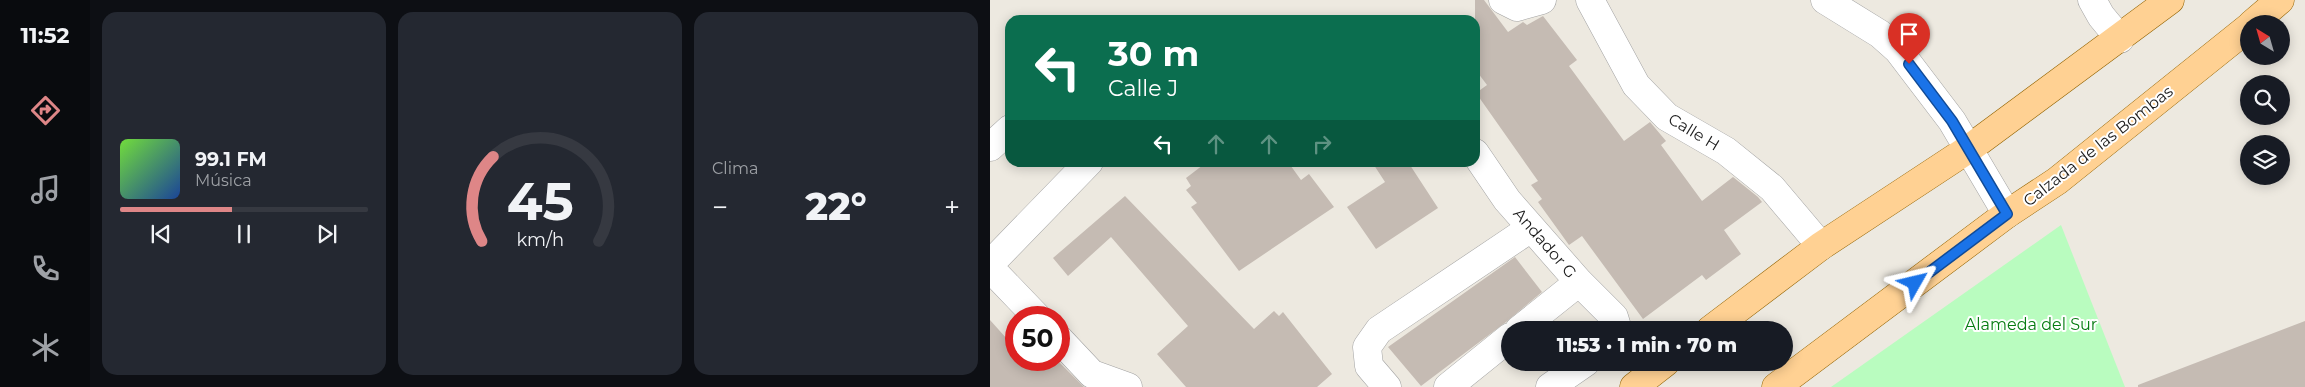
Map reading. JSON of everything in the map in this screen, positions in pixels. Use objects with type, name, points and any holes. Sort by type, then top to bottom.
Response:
[{"type":"main road","points":[[1722,321],[1821,246],[1970,148],[2120,39],[2170,0]]},
{"type":"main road","points":[[2262,15],[2280,0]]},
{"type":"main road","name":"Calzada de las Bombas","points":[[1776,387],[2007,214],[2057,181],[2240,34]]},
{"type":"main road","points":[[1634,387],[1654,371]]},
{"type":"street","points":[[1503,0],[1517,7],[1542,0]]},
{"type":"street","name":"Calle H","points":[[1590,0],[1636,85],[1667,117],[1726,151],[1772,188],[1821,246]]},
{"type":"street","points":[[1825,0],[1880,34],[1898,50],[1970,148],[2007,214]]},
{"type":"street","points":[[2092,0],[2120,39]]},
{"type":"street","points":[[990,147],[1005,134]]},
{"type":"street","name":"Andador G","points":[[1480,160],[1507,200],[1579,282],[1614,317],[1615,321]]},
{"type":"street","points":[[990,264],[1084,167]]},
{"type":"street","points":[[1387,387],[1369,366],[1367,347],[1379,330],[1531,228]]},
{"type":"street","points":[[990,268],[1026,306]]},
{"type":"street","points":[[1530,321],[1579,282]]},
{"type":"street","points":[[1448,387],[1501,344]]},
{"type":"street","points":[[1070,351],[1092,374],[1128,387]]},
{"type":"street","points":[[1550,387],[1573,371]]},
{"type":"green space","name":"Alameda del Sur","points":[[2061,225],[2125,387],[1831,387]]},
{"type":"building","points":[[1475,0],[1484,0],[1508,32],[1523,22],[1527,25],[1543,16],[1577,60],[1569,66],[1624,141],[1650,122],[1666,141],[1661,145],[1702,201],[1733,177],[1758,197],[1762,202],[1724,230],[1741,254],[1706,280],[1702,275],[1643,319],[1582,236],[1569,245],[1538,202],[1542,199],[1531,185],[1538,181],[1480,99],[1480,90],[1487,85],[1480,76],[1480,15],[1475,15]]},
{"type":"building","points":[[1200,167],[1292,167],[1301,180],[1309,174],[1334,207],[1239,271],[1191,207],[1197,203],[1186,190],[1191,186],[1186,178]]},
{"type":"building","points":[[1375,167],[1411,167],[1438,208],[1376,249],[1347,207],[1385,182]]},
{"type":"building","points":[[1125,196],[1254,329],[1274,311],[1279,316],[1283,312],[1332,374],[1317,387],[1186,387],[1157,354],[1188,326],[1111,237],[1068,276],[1053,258]]},
{"type":"building","points":[[1515,257],[1542,292],[1507,321],[1501,321],[1501,326],[1421,386],[1388,347]]},
{"type":"building","points":[[990,320],[1005,337],[1005,371],[1068,371],[1084,387],[990,387]]},
{"type":"building","points":[[2305,321],[2305,387],[2138,387],[2138,385]]},
{"type":"route","points":[[1909,64],[1970,148],[2007,214],[1915,283]]}]
